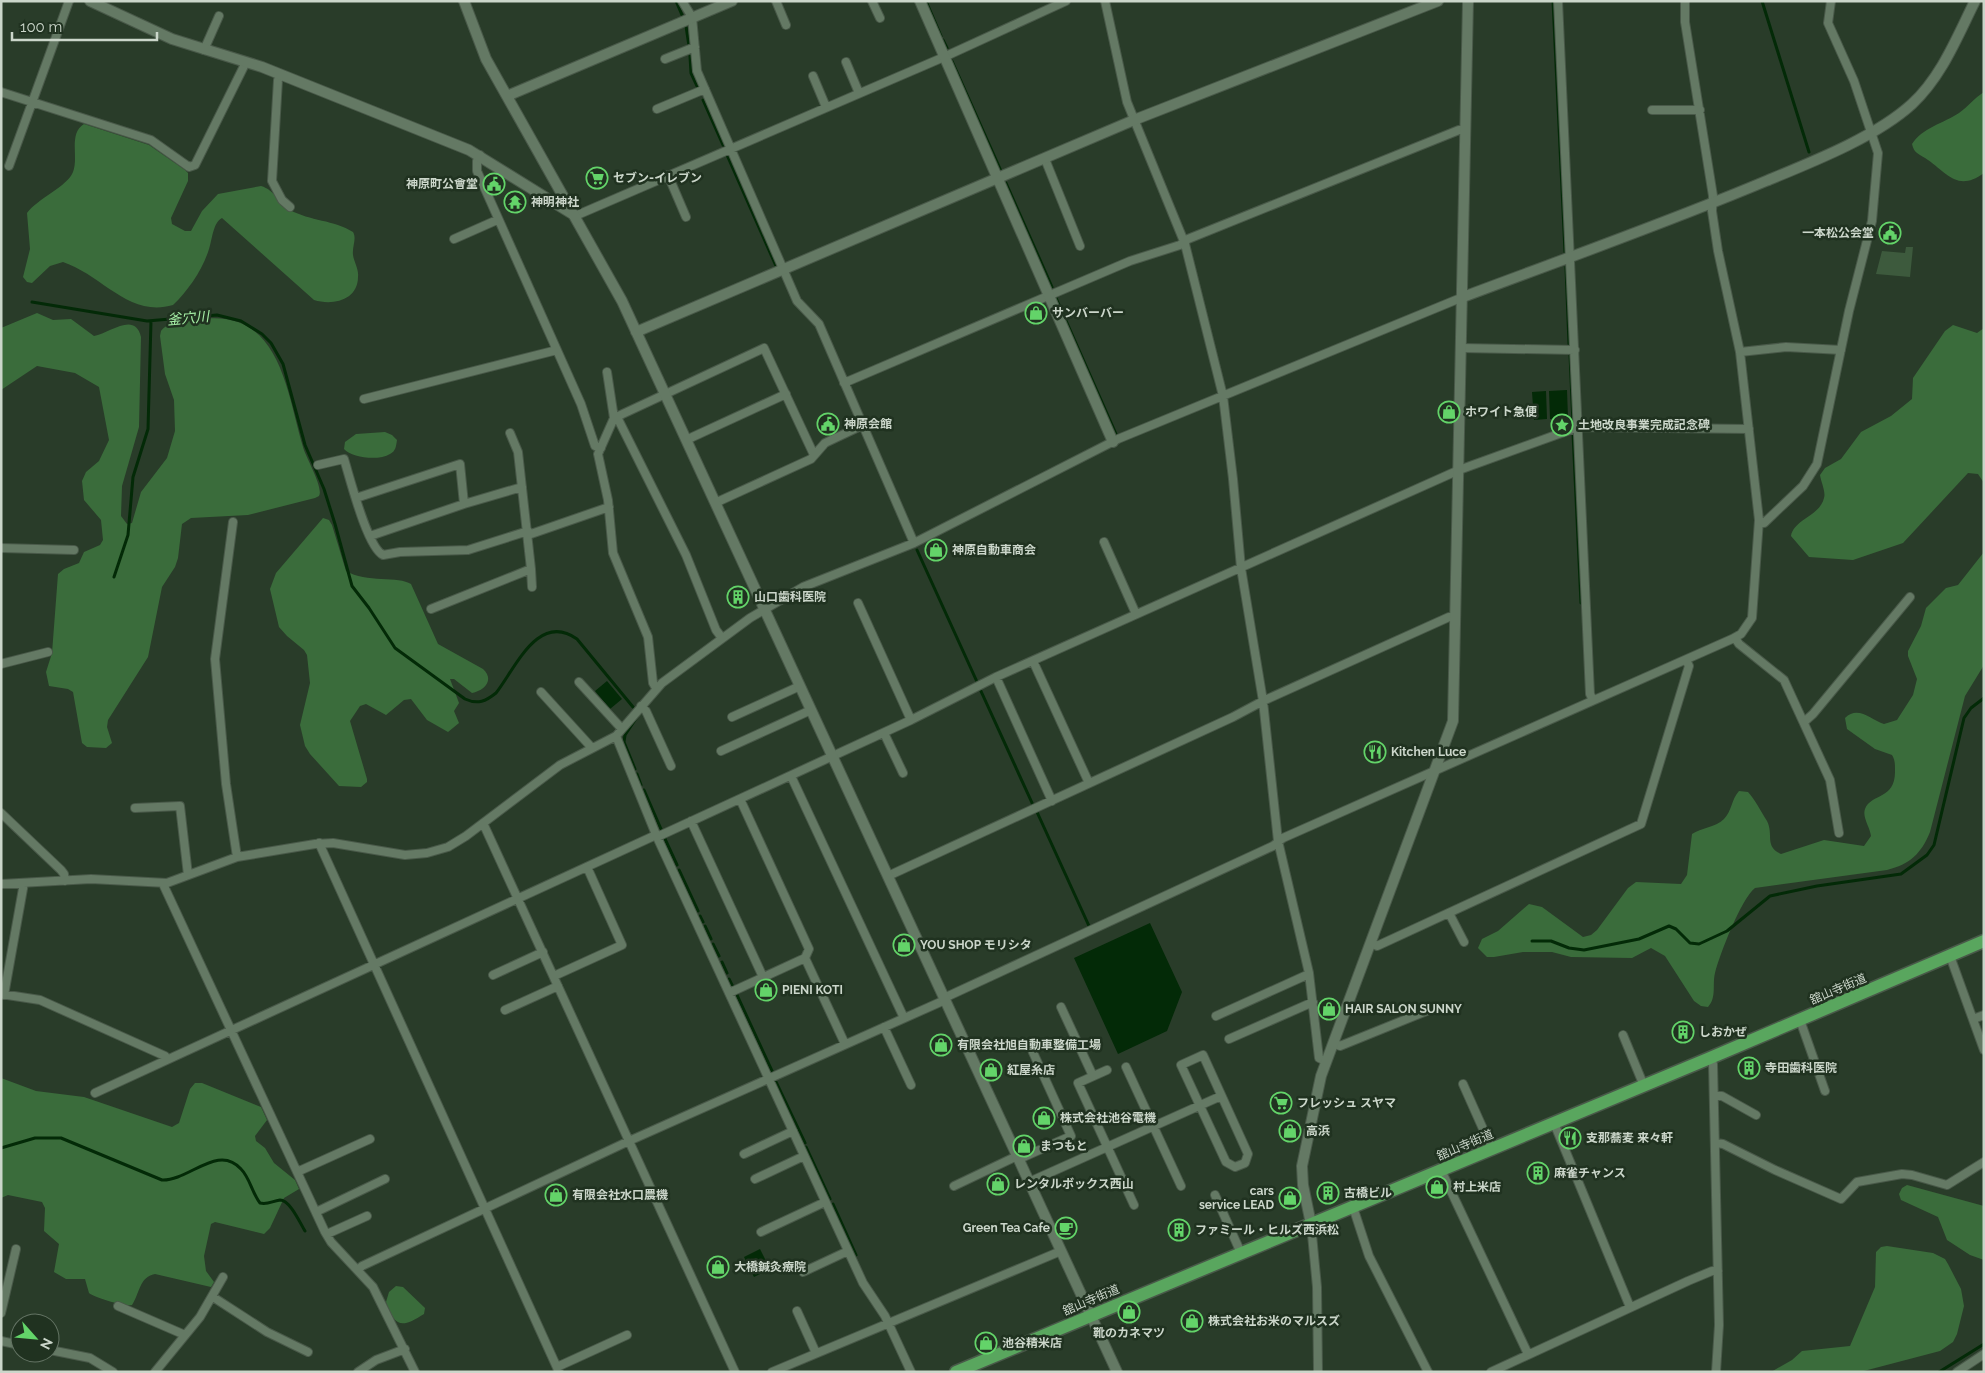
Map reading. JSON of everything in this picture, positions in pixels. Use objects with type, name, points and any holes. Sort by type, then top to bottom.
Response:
[{"type":"main road","name":"舘山寺街道","points":[[956,1372],[1644,1086],[1984,941]]},
{"type":"street","points":[[10,166],[68,1]]},
{"type":"street","points":[[464,1],[481,49],[618,292],[1117,1372]]},
{"type":"street","points":[[682,1],[692,18],[697,71],[797,301],[819,324],[914,543]]},
{"type":"street","points":[[507,96],[732,1]]},
{"type":"street","points":[[776,1],[786,25]]},
{"type":"street","points":[[872,1],[880,18]]},
{"type":"street","points":[[920,1],[1113,442]]},
{"type":"street","points":[[575,216],[944,57],[1066,1]]},
{"type":"street","points":[[1104,1],[1127,102],[1184,242],[1223,396],[1241,568],[1263,701],[1278,842],[1310,974],[1319,1058],[1326,1061]]},
{"type":"street","points":[[636,332],[1134,120],[1438,1]]},
{"type":"street","points":[[1318,1372],[1317,1287],[1311,1224],[1303,1185],[1302,1166],[1318,1088],[1326,1061],[1453,721],[1468,1]]},
{"type":"street","points":[[1558,1],[1590,694],[1593,700]]},
{"type":"street","points":[[358,1270],[362,1266],[629,1141],[904,1018],[1437,768],[1735,638],[1747,627],[1754,609],[1759,523],[1740,352],[1718,251],[1700,110],[1685,22],[1685,1]]},
{"type":"street","points":[[1759,523],[1764,523],[1803,486],[1817,464],[1841,350],[1872,221],[1879,163],[1872,131],[1854,82],[1828,22],[1831,1]]},
{"type":"street","points":[[1,884],[102,880],[163,884],[237,857],[319,843],[394,854],[416,855],[448,847],[560,765],[616,736],[656,688],[764,609],[808,584],[914,543],[1113,442],[1462,297],[1712,203],[1822,158],[1872,131],[1900,114],[1932,81],[1975,1]]},
{"type":"street","points":[[96,2],[161,34],[281,75],[480,155],[575,216]]},
{"type":"street","points":[[204,50],[219,16]]},
{"type":"street","points":[[665,59],[695,47]]},
{"type":"street","points":[[1,92],[151,140],[189,167],[195,165],[246,62]]},
{"type":"street","points":[[846,62],[859,93]]},
{"type":"street","points":[[281,75],[278,80],[272,181],[282,200],[290,207]]},
{"type":"street","points":[[813,76],[826,107]]},
{"type":"street","points":[[657,108],[705,89]]},
{"type":"street","points":[[1652,110],[1700,110]]},
{"type":"street","points":[[844,382],[1130,261],[1180,246],[1184,242],[1459,130],[1466,130]]},
{"type":"street","points":[[480,155],[477,161],[478,172],[497,220],[581,404],[595,446],[601,448]]},
{"type":"street","points":[[1045,159],[1080,246]]},
{"type":"street","points":[[668,175],[686,217]]},
{"type":"street","points":[[454,239],[497,220]]},
{"type":"street","points":[[1740,352],[1786,347],[1841,350]]},
{"type":"street","points":[[656,688],[653,683],[648,637],[613,553],[609,507],[598,454],[616,417],[764,348],[814,455]]},
{"type":"street","points":[[1461,348],[1574,350]]},
{"type":"street","points":[[364,399],[557,350]]},
{"type":"street","points":[[608,372],[616,417],[686,555],[716,630],[722,638]]},
{"type":"street","points":[[686,440],[786,394]]},
{"type":"street","points":[[715,503],[811,459],[825,443],[863,425]]},
{"type":"street","points":[[94,1093],[518,898],[792,776],[996,678],[1136,614],[1459,470],[1578,427],[1749,430]]},
{"type":"street","points":[[510,432],[518,452],[528,533],[532,587]]},
{"type":"street","points":[[318,465],[344,459],[370,536],[377,551],[387,555],[400,552],[468,550],[609,507]]},
{"type":"street","points":[[356,498],[460,464],[464,504]]},
{"type":"street","points":[[370,536],[464,504],[522,487]]},
{"type":"street","points":[[234,522],[215,659],[226,784],[237,857]]},
{"type":"street","points":[[1104,542],[1136,614]]},
{"type":"street","points":[[1,548],[74,550]]},
{"type":"street","points":[[431,609],[531,570]]},
{"type":"street","points":[[1804,722],[1813,714],[1910,597]]},
{"type":"street","points":[[858,604],[912,720]]},
{"type":"street","points":[[888,876],[1263,701],[1449,617],[1456,617]]},
{"type":"street","points":[[1735,638],[1739,644],[1784,680],[1830,780],[1839,833]]},
{"type":"street","points":[[1,664],[48,652]]},
{"type":"street","points":[[1371,943],[1377,946],[1641,824],[1689,666],[1686,660]]},
{"type":"street","points":[[1034,661],[1089,783]]},
{"type":"street","points":[[996,678],[1052,800]]},
{"type":"street","points":[[579,682],[622,729]]},
{"type":"street","points":[[732,717],[800,686]]},
{"type":"street","points":[[541,692],[592,748]]},
{"type":"street","points":[[641,706],[646,711],[671,766]]},
{"type":"street","points":[[721,751],[811,710]]},
{"type":"street","points":[[884,733],[903,773]]},
{"type":"street","points":[[616,736],[656,836],[825,1202],[863,1283],[888,1323],[911,1372]]},
{"type":"street","points":[[792,776],[904,1018]]},
{"type":"street","points":[[729,993],[805,958],[810,948],[740,799]]},
{"type":"street","points":[[136,808],[180,806],[188,876]]},
{"type":"street","points":[[1,813],[61,870],[65,881]]},
{"type":"street","points":[[691,821],[763,977]]},
{"type":"street","points":[[483,823],[734,1372]]},
{"type":"street","points":[[319,843],[558,1370],[627,1334]]},
{"type":"street","points":[[554,976],[622,945],[587,867]]},
{"type":"street","points":[[24,883],[3,995],[40,1000],[164,1056],[166,1060]]},
{"type":"street","points":[[163,884],[331,1242],[373,1288],[415,1372]]},
{"type":"street","points":[[1449,913],[1464,942]]},
{"type":"street","points":[[493,975],[543,952]]},
{"type":"street","points":[[1950,956],[1984,1050]]},
{"type":"street","points":[[805,958],[845,1044]]},
{"type":"street","points":[[1216,1016],[1310,974]]},
{"type":"street","points":[[505,1010],[558,986]]},
{"type":"street","points":[[1229,1039],[1313,1002]]},
{"type":"street","points":[[1061,1007],[1094,1076]]},
{"type":"street","points":[[1333,1043],[1340,1046],[1429,1010]]},
{"type":"street","points":[[1973,1019],[1984,1015]]},
{"type":"street","points":[[1800,1020],[1825,1090]]},
{"type":"street","points":[[884,1027],[911,1085]]},
{"type":"street","points":[[1623,1035],[1644,1086]]},
{"type":"street","points":[[954,1186],[1071,1136],[1031,1048]]},
{"type":"street","points":[[1202,1055],[1248,1154],[1245,1163],[1235,1167],[1226,1162],[1200,1105],[1181,1065],[1202,1055]]},
{"type":"street","points":[[1710,1058],[1713,1064],[1716,1143],[1720,1330],[1716,1372]]},
{"type":"street","points":[[1126,1067],[1181,1186]]},
{"type":"street","points":[[1107,1070],[1078,1083],[1134,1205]]},
{"type":"street","points":[[1463,1084],[1492,1149]]},
{"type":"street","points":[[1029,1182],[1221,1096]]},
{"type":"street","points":[[1714,1096],[1722,1096],[1756,1115]]},
{"type":"street","points":[[1554,1123],[1630,1307]]},
{"type":"street","points":[[744,1154],[793,1131]]},
{"type":"street","points":[[297,1172],[370,1139]]},
{"type":"street","points":[[1716,1143],[1723,1144],[1775,1170],[1841,1199],[1857,1182],[1902,1174],[1947,1185],[1984,1162]]},
{"type":"street","points":[[756,1179],[804,1156]]},
{"type":"street","points":[[1441,1170],[1528,1354]]},
{"type":"street","points":[[316,1212],[385,1180]]},
{"type":"street","points":[[1215,1195],[1241,1253]]},
{"type":"street","points":[[761,1232],[825,1202]]},
{"type":"street","points":[[1353,1207],[1369,1256],[1428,1372]]},
{"type":"street","points":[[327,1234],[367,1216]]},
{"type":"street","points":[[1,1313],[16,1249]]},
{"type":"street","points":[[804,1272],[848,1251]]},
{"type":"street","points":[[772,1372],[1061,1251]]},
{"type":"street","points":[[1490,1372],[1688,1281],[1718,1271]]},
{"type":"street","points":[[155,1372],[213,1297],[223,1277]]},
{"type":"street","points":[[213,1297],[267,1332],[308,1352]]},
{"type":"street","points":[[118,1306],[180,1331],[185,1335]]},
{"type":"street","points":[[797,1311],[816,1353]]},
{"type":"street","points":[[358,1372],[376,1360],[405,1349]]},
{"type":"street","points":[[60,1352],[90,1358],[113,1372]]},
{"type":"street","points":[[1957,1372],[1984,1354]]},
{"type":"shaded area","points":[[1984,92],[1984,173],[1967,181],[1960,181],[1954,179],[1918,154],[1912,144],[1921,134],[1959,113]]},
{"type":"shaded area","points":[[84,124],[149,145],[188,173],[188,181],[171,218],[172,224],[185,231],[191,231],[202,211],[218,194],[261,186],[270,190],[282,204],[298,214],[338,225],[353,232],[355,237],[353,255],[358,274],[357,285],[354,291],[349,296],[336,301],[321,302],[314,300],[222,218],[215,227],[210,246],[199,272],[173,305],[143,306],[129,301],[77,268],[63,262],[50,266],[32,283],[27,282],[23,277],[30,249],[27,213],[70,177],[75,166],[76,134]]},
{"type":"shaded area","points":[[1906,247],[1913,247],[1910,277],[1876,274],[1882,251],[1905,253]]},
{"type":"shaded area","points":[[37,313],[53,320],[71,319],[94,336],[128,324],[138,329],[141,337],[139,427],[122,486],[121,516],[127,524],[132,523],[141,492],[167,458],[175,431],[174,400],[165,374],[160,336],[164,328],[177,323],[224,319],[246,326],[262,339],[275,356],[284,378],[303,447],[320,492],[319,496],[315,498],[248,515],[191,518],[182,524],[178,558],[175,567],[162,587],[148,657],[108,720],[107,727],[112,743],[106,748],[87,747],[82,743],[73,692],[68,689],[49,686],[46,672],[52,653],[58,574],[64,569],[79,563],[84,552],[100,545],[103,540],[101,520],[84,500],[82,481],[86,472],[99,461],[109,440],[99,387],[75,373],[37,366],[1,390],[1,328]]},
{"type":"shaded area","points":[[1953,325],[1977,333],[1984,328],[1984,483],[1978,474],[1968,473],[1903,543],[1853,560],[1809,557],[1791,536],[1797,525],[1822,504],[1824,493],[1820,475],[1825,468],[1841,459],[1861,432],[1891,416],[1912,399],[1913,378],[1945,331]]},
{"type":"shaded area","points":[[1567,390],[1568,418],[1550,419],[1549,391]]},
{"type":"shaded area","points":[[1546,391],[1547,419],[1534,420],[1532,392]]},
{"type":"shaded area","points":[[385,432],[397,440],[395,448],[390,454],[366,458],[353,455],[344,449],[345,442],[356,434]]},
{"type":"shaded area","points":[[323,518],[329,520],[332,525],[346,571],[363,577],[399,580],[411,584],[438,644],[483,669],[488,677],[484,687],[472,693],[454,679],[450,679],[459,703],[454,711],[459,723],[448,732],[427,720],[411,699],[404,700],[386,715],[366,704],[360,706],[350,721],[367,779],[367,782],[361,787],[339,786],[305,746],[300,725],[310,683],[307,655],[279,627],[270,589],[276,573]]},
{"type":"shaded area","points":[[1984,552],[1984,665],[1965,696],[1930,832],[1923,846],[1914,857],[1902,865],[1887,870],[1755,888],[1744,903],[1721,953],[1714,977],[1713,995],[1708,1007],[1701,1006],[1694,1001],[1665,956],[1651,948],[1632,958],[1571,957],[1552,952],[1523,952],[1487,957],[1478,948],[1482,939],[1498,931],[1529,904],[1542,907],[1583,937],[1591,935],[1597,930],[1628,888],[1636,882],[1681,884],[1687,875],[1692,834],[1717,824],[1724,819],[1729,813],[1734,798],[1739,791],[1748,792],[1755,802],[1769,826],[1771,844],[1781,854],[1824,840],[1864,846],[1871,836],[1864,812],[1865,809],[1872,800],[1883,795],[1892,786],[1895,762],[1892,755],[1875,749],[1847,729],[1845,718],[1850,714],[1860,713],[1884,724],[1897,720],[1913,695],[1917,679],[1908,656],[1908,651],[1921,626],[1926,608],[1946,588],[1958,585]]},
{"type":"shaded area","points":[[607,681],[622,699],[610,709],[595,691]]},
{"type":"shaded area","points":[[1150,923],[1182,992],[1167,1031],[1118,1054],[1074,958]]},
{"type":"shaded area","points":[[1,1078],[36,1091],[84,1097],[172,1127],[179,1123],[190,1089],[195,1083],[202,1083],[261,1107],[267,1120],[255,1136],[256,1141],[265,1148],[274,1163],[295,1180],[299,1189],[284,1198],[270,1228],[264,1234],[215,1222],[211,1224],[204,1256],[206,1271],[214,1282],[211,1287],[155,1274],[146,1278],[140,1286],[132,1305],[97,1297],[89,1293],[85,1279],[66,1279],[54,1272],[59,1244],[44,1231],[45,1208],[42,1202],[8,1195],[1,1198]]},
{"type":"shaded area","points":[[1907,1185],[1984,1206],[1984,1260],[1970,1255],[1947,1240],[1938,1217],[1901,1200],[1899,1194],[1902,1188]]},
{"type":"shaded area","points":[[1887,1246],[1933,1253],[1945,1259],[1961,1289],[1964,1306],[1953,1342],[1940,1351],[1860,1372],[1771,1372],[1792,1360],[1802,1351],[1850,1346],[1875,1287],[1876,1252],[1881,1247]]},
{"type":"shaded area","points":[[760,1249],[770,1269],[754,1277],[744,1257]]},
{"type":"shaded area","points":[[396,1286],[403,1287],[425,1308],[424,1314],[410,1322],[400,1323],[396,1321],[389,1311],[386,1302],[389,1292]]},
{"type":"waterway","points":[[676,1],[682,15]]},
{"type":"waterway","points":[[926,1],[941,36]]},
{"type":"waterway","points":[[1553,1],[1565,252]]},
{"type":"waterway","points":[[1762,1],[1809,152]]},
{"type":"waterway","points":[[686,26],[689,46]]},
{"type":"waterway","points":[[943,40],[947,48]]},
{"type":"waterway","points":[[690,56],[691,73],[698,88]]},
{"type":"waterway","points":[[952,61],[1001,171]]},
{"type":"waterway","points":[[703,100],[723,145]]},
{"type":"waterway","points":[[727,155],[776,266]]},
{"type":"waterway","points":[[1006,183],[1052,287]]},
{"type":"waterway","points":[[1566,267],[1569,344]]},
{"type":"waterway","points":[[1056,298],[1116,434]]},
{"type":"waterway","name":"釜穴川","points":[[32,302],[147,321],[217,315],[241,321],[262,334],[271,343],[283,364],[305,445],[324,489],[352,586],[395,648],[465,699],[478,702],[496,693],[529,646],[539,637],[551,632],[563,632],[577,639],[633,707]]},
{"type":"waterway","points":[[114,577],[128,535],[133,477],[148,429],[151,321]]},
{"type":"waterway","points":[[1570,354],[1573,424]]},
{"type":"waterway","points":[[1573,433],[1581,603]]},
{"type":"waterway","points":[[917,550],[978,684]]},
{"type":"waterway","points":[[980,689],[1033,805]]},
{"type":"waterway","points":[[1532,941],[1551,941],[1569,948],[1584,950],[1639,939],[1669,926],[1676,929],[1690,943],[1699,944],[1727,931],[1770,896],[1817,886],[1901,874],[1927,855],[1934,845],[1964,718],[1971,708],[1984,698]]},
{"type":"waterway","points":[[635,769],[624,742],[625,735],[637,717]]},
{"type":"waterway","points":[[637,774],[641,785]]},
{"type":"waterway","points":[[644,790],[661,829]]},
{"type":"waterway","points":[[1037,812],[1089,926]]},
{"type":"waterway","points":[[665,839],[677,865]]},
{"type":"waterway","points":[[679,870],[698,911]]},
{"type":"waterway","points":[[700,916],[703,922]]},
{"type":"waterway","points":[[705,926],[711,939]]},
{"type":"waterway","points":[[713,944],[719,956]]},
{"type":"waterway","points":[[722,962],[727,973]]},
{"type":"waterway","points":[[729,979],[733,987]]},
{"type":"waterway","points":[[736,993],[772,1071]]},
{"type":"waterway","points":[[776,1082],[805,1143]]},
{"type":"waterway","points":[[1,1148],[35,1138],[61,1138],[162,1180],[172,1179],[213,1161],[223,1160],[232,1162],[244,1173],[260,1203],[284,1201],[291,1208],[305,1231]]},
{"type":"waterway","points":[[806,1147],[830,1199]]},
{"type":"waterway","points":[[833,1204],[856,1255]]},
{"type":"waterway","points":[[1939,1372],[1984,1344]]},
{"type":"place","name":"セブン-イレブン","points":[[597,178]]},
{"type":"place","name":"神原町公會堂","points":[[494,184]]},
{"type":"place","name":"神明神社","points":[[515,202]]},
{"type":"place","name":"一本松公会堂","points":[[1890,233]]},
{"type":"place","name":"サンバーバー","points":[[1036,313]]},
{"type":"place","name":"ホワイト急便","points":[[1449,412]]},
{"type":"place","name":"神原会館","points":[[828,424]]},
{"type":"place","name":"土地改良事業完成記念碑","points":[[1562,425]]},
{"type":"place","name":"神原自動車商会","points":[[936,550]]},
{"type":"place","name":"山口歯科医院","points":[[738,597]]},
{"type":"place","name":"Kitchen Luce","points":[[1375,752]]},
{"type":"place","name":"YOU SHOP モリシタ","points":[[904,945]]},
{"type":"place","name":"PIENI KOTI","points":[[766,990]]},
{"type":"place","name":"HAIR SALON SUNNY","points":[[1329,1009]]},
{"type":"place","name":"しおかぜ","points":[[1683,1032]]},
{"type":"place","name":"有限会社旭自動車整備工場","points":[[941,1045]]},
{"type":"place","name":"寺田歯科医院","points":[[1749,1068]]},
{"type":"place","name":"紅屋糸店","points":[[991,1070]]},
{"type":"place","name":"フレッシュ スヤマ","points":[[1281,1103]]},
{"type":"place","name":"株式会社池谷電機","points":[[1044,1118]]},
{"type":"place","name":"高浜","points":[[1290,1131]]},
{"type":"place","name":"支那蕎麦 来々軒","points":[[1570,1138]]},
{"type":"place","name":"まつもと","points":[[1024,1146]]},
{"type":"place","name":"麻雀チャンス","points":[[1538,1173]]},
{"type":"place","name":"レンタルボックス西山","points":[[998,1184]]},
{"type":"place","name":"村上米店","points":[[1437,1187]]},
{"type":"place","name":"古橋ビル","points":[[1328,1193]]},
{"type":"place","name":"有限会社水口農機","points":[[556,1195]]},
{"type":"place","name":"cars service LEAD","points":[[1290,1198]]},
{"type":"place","name":"Green Tea Cafe","points":[[1066,1228]]},
{"type":"place","name":"ファミール・ヒルズ西浜松","points":[[1179,1230]]},
{"type":"place","name":"大橋鍼灸療院","points":[[718,1267]]},
{"type":"place","name":"靴のカネマツ","points":[[1129,1312]]},
{"type":"place","name":"株式会社お米のマルスズ","points":[[1192,1321]]},
{"type":"place","name":"池谷精米店","points":[[986,1343]]}]
